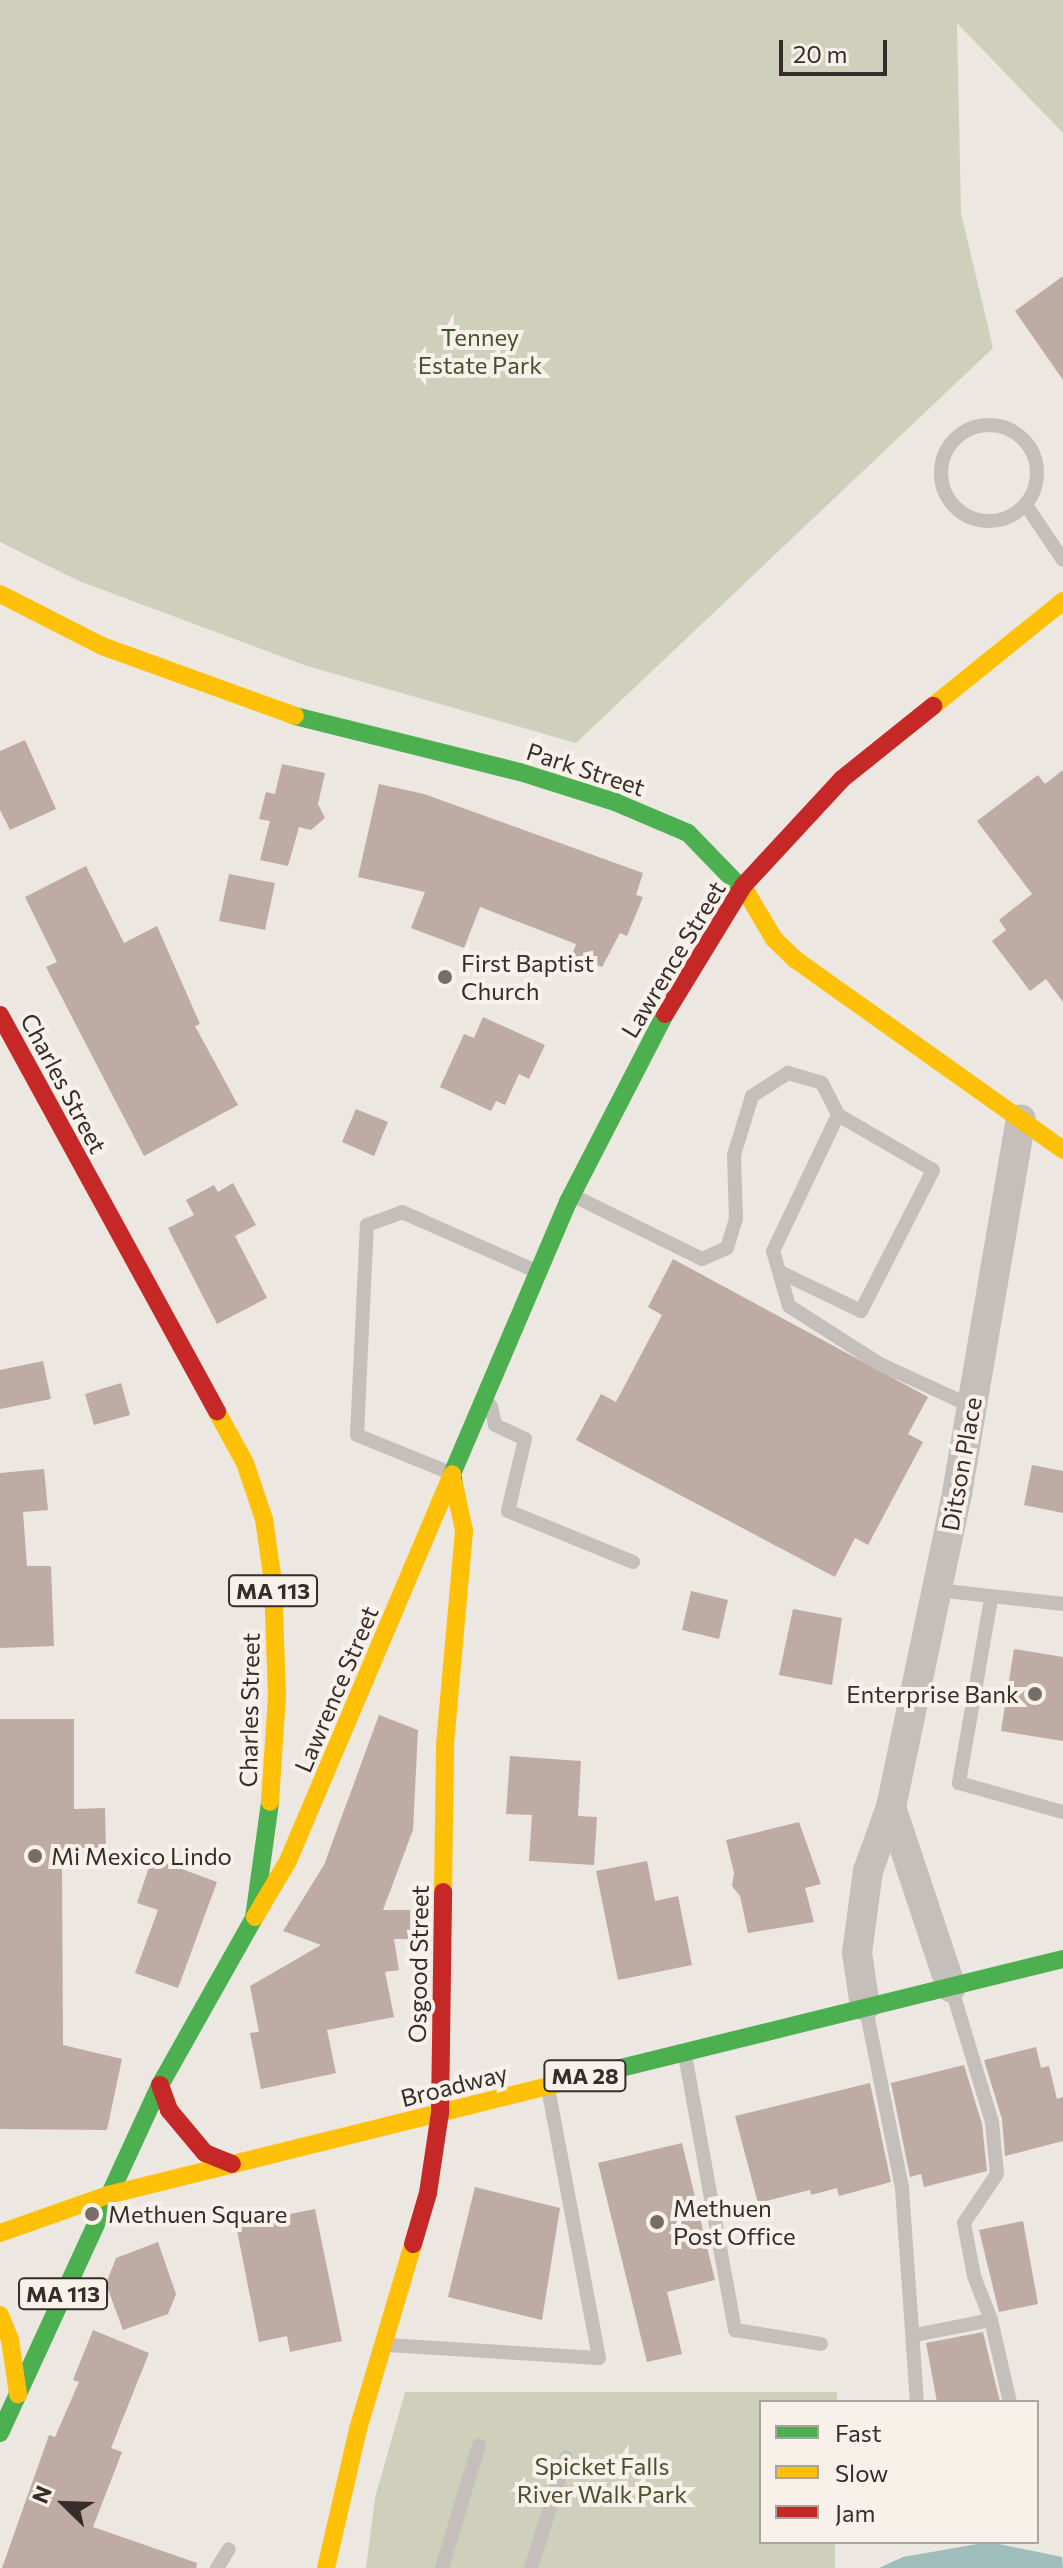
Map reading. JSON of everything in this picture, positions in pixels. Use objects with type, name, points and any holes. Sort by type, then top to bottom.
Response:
[{"type":"main road","name":"Park Street","points":[[0,594],[102,646],[260,707],[520,772],[654,817],[707,845],[743,886],[774,939],[796,960],[1063,1150]]},
{"type":"main road","name":"Lawrence Street","points":[[485,1396],[572,1195],[662,1019],[743,886],[842,779],[1063,601]]},
{"type":"main road","name":"Charles Street","points":[[0,1015],[180,1352],[233,1439],[264,1519],[273,1582],[277,1696],[270,1809],[254,1918],[160,2085],[108,2195]]},
{"type":"main road","points":[[452,1474],[485,1396]]},
{"type":"main road","name":"Lawrence Street","points":[[254,1918],[288,1861],[452,1474]]},
{"type":"main road","name":"Osgood Street","points":[[326,2568],[382,2344],[428,2193],[440,2113],[445,1744],[464,1530],[452,1474]]},
{"type":"main road","name":"Broadway","points":[[0,2233],[108,2195],[1063,1959]]},
{"type":"main road","points":[[160,2085],[169,2110],[205,2153],[232,2164]]},
{"type":"main road","name":"MA 113","points":[[0,2433],[108,2195]]},
{"type":"main road","points":[[0,2315],[10,2340],[18,2394]]},
{"type":"street","name":"Ditson Place","points":[[865,2006],[857,1953],[866,1885],[891,1807],[937,1590],[1021,1119]]},
{"type":"street","points":[[891,1807],[951,1987]]},
{"type":"lane","points":[[986,425],[1017,433],[1036,459],[1038,475],[1026,505],[1000,520],[985,521],[958,509],[947,497],[941,465],[957,437],[986,425]]},
{"type":"lane","points":[[1026,505],[1063,560]]},
{"type":"lane","points":[[572,1195],[702,1259],[727,1248],[736,1219],[734,1155],[752,1096],[788,1073],[822,1083],[838,1115],[933,1170],[861,1311],[780,1272]]},
{"type":"lane","points":[[838,1115],[773,1251],[789,1306],[878,1363],[971,1406]]},
{"type":"lane","points":[[452,1474],[357,1435],[367,1225],[402,1212],[537,1272]]},
{"type":"lane","points":[[485,1396],[495,1425],[525,1439],[508,1511],[633,1562]]},
{"type":"lane","points":[[937,1590],[991,1599],[1063,1604]]},
{"type":"lane","points":[[991,1599],[959,1783],[1063,1812]]},
{"type":"lane","points":[[951,1987],[992,2122],[997,2174],[964,2223],[974,2276],[991,2320],[1010,2400]]},
{"type":"lane","points":[[865,2006],[902,2188],[915,2335],[917,2400]]},
{"type":"lane","points":[[684,2051],[735,2330],[821,2344]]},
{"type":"lane","points":[[382,2344],[599,2358],[547,2086]]},
{"type":"lane","points":[[915,2335],[991,2320]]},
{"type":"lane","points":[[442,2568],[479,2445]]},
{"type":"lane","points":[[531,2568],[566,2457]]},
{"type":"lane","points":[[217,2568],[229,2549]]},
{"type":"green space","name":"Tenney Estate Park","points":[[0,0],[1063,0],[1063,133],[957,23],[961,213],[993,348],[576,743],[307,666],[79,581],[0,542]]},
{"type":"green space","name":"Spicket Falls River Walk Park","points":[[405,2392],[837,2392],[837,2400],[759,2400],[759,2544],[835,2544],[835,2568],[366,2568],[375,2498]]},
{"type":"water","points":[[978,2544],[999,2544],[1062,2557],[1063,2568],[879,2568],[903,2557]]},
{"type":"building","points":[[1063,276],[1063,380],[1015,311]]},
{"type":"building","points":[[25,740],[56,809],[10,830],[0,810],[0,751]]},
{"type":"building","points":[[282,764],[325,773],[318,804],[325,818],[311,830],[299,827],[288,866],[260,860],[270,821],[259,819],[266,792],[275,794]]},
{"type":"building","points":[[1063,770],[1063,1002],[1046,979],[1030,991],[992,941],[1006,930],[999,920],[1032,894],[977,821],[1038,775],[1045,784]]},
{"type":"building","points":[[379,784],[424,794],[643,873],[636,895],[643,897],[627,936],[620,933],[602,967],[572,955],[576,944],[480,907],[464,948],[411,928],[425,892],[358,877]]},
{"type":"building","points":[[86,866],[124,943],[157,926],[200,1024],[195,1026],[238,1105],[144,1156],[46,967],[57,962],[25,897]]},
{"type":"building","points":[[229,874],[275,883],[265,930],[219,921]]},
{"type":"building","points":[[483,1017],[545,1045],[529,1079],[519,1074],[505,1105],[496,1101],[491,1111],[440,1087],[464,1034],[474,1038]]},
{"type":"building","points":[[356,1109],[388,1122],[374,1156],[342,1142]]},
{"type":"building","points":[[233,1183],[256,1225],[235,1236],[267,1298],[217,1324],[168,1228],[194,1215],[186,1200],[214,1185],[218,1192]]},
{"type":"building","points":[[673,1259],[928,1397],[908,1434],[923,1442],[868,1545],[855,1538],[835,1577],[576,1440],[601,1394],[616,1402],[662,1315],[648,1307]]},
{"type":"building","points":[[43,1361],[51,1399],[0,1409],[0,1370]]},
{"type":"building","points":[[121,1383],[130,1415],[94,1425],[85,1394]]},
{"type":"building","points":[[1032,1465],[1063,1471],[1063,1513],[1024,1505]]},
{"type":"building","points":[[44,1469],[48,1510],[23,1512],[27,1566],[51,1566],[54,1646],[0,1648],[0,1473]]},
{"type":"building","points":[[691,1591],[728,1600],[719,1639],[682,1630]]},
{"type":"building","points":[[793,1609],[842,1618],[832,1685],[779,1675]]},
{"type":"building","name":"Enterprise Bank","points":[[1014,1649],[1063,1657],[1063,1741],[1001,1731]]},
{"type":"building","points":[[379,1715],[418,1730],[413,1830],[383,1910],[410,1910],[410,1939],[394,1939],[399,1970],[385,1972],[394,2017],[327,2030],[336,2073],[261,2089],[250,2033],[259,2032],[250,1986],[321,1945],[283,1931],[324,1865]]},
{"type":"building","name":"Mi Mexico Lindo","points":[[0,1719],[74,1719],[74,1809],[105,1808],[106,1848],[70,1848],[70,1865],[62,1865],[63,2045],[122,2059],[107,2130],[0,2129]]},
{"type":"building","points":[[510,1756],[581,1761],[578,1816],[597,1817],[594,1865],[529,1861],[532,1815],[506,1814]]},
{"type":"building","points":[[799,1822],[821,1884],[805,1888],[814,1922],[748,1933],[740,1896],[732,1886],[734,1873],[726,1840]]},
{"type":"building","points":[[152,1858],[217,1882],[178,1988],[135,1973],[158,1910],[137,1903]]},
{"type":"building","points":[[647,1861],[655,1901],[678,1896],[692,1965],[618,1980],[596,1871]]},
{"type":"building","points":[[1036,2047],[1041,2068],[1049,2066],[1057,2099],[1063,2097],[1063,2141],[1005,2156],[1002,2119],[984,2060]]},
{"type":"building","points":[[964,2065],[982,2124],[987,2171],[924,2187],[921,2174],[910,2177],[891,2083]]},
{"type":"building","points":[[870,2083],[891,2182],[839,2196],[837,2188],[811,2195],[810,2190],[758,2203],[735,2116]]},
{"type":"building","name":"Methuen Post Office","points":[[682,2143],[715,2280],[667,2292],[682,2354],[647,2362],[598,2163]]},
{"type":"building","points":[[475,2187],[560,2208],[542,2320],[448,2297]]},
{"type":"building","points":[[315,2209],[342,2341],[290,2352],[287,2336],[259,2342],[236,2225]]},
{"type":"building","points":[[1023,2221],[1038,2304],[999,2312],[979,2230]]},
{"type":"building","points":[[158,2242],[176,2294],[168,2314],[123,2330],[106,2284],[116,2258]]},
{"type":"building","points":[[93,2330],[149,2353],[111,2448],[122,2452],[93,2527],[197,2563],[196,2568],[2,2568],[49,2435],[55,2437],[79,2382],[73,2380]]},
{"type":"building","points":[[983,2332],[1000,2400],[937,2400],[926,2343]]},
{"type":"traffic: fast","points":[[295,716],[520,772],[615,802],[688,833],[748,895]]},
{"type":"traffic: fast","points":[[454,1484],[452,1474],[568,1202],[665,1014]]},
{"type":"traffic: fast","points":[[0,2433],[160,2085],[254,1918],[270,1802]]},
{"type":"traffic: fast","points":[[568,2081],[1063,1959]]},
{"type":"traffic: slow","points":[[0,594],[102,646],[295,716]]},
{"type":"traffic: slow","points":[[933,706],[1063,601]]},
{"type":"traffic: slow","points":[[748,895],[774,939],[796,960],[1063,1150]]},
{"type":"traffic: slow","points":[[217,1412],[245,1463],[264,1519],[273,1582],[277,1696],[270,1802]]},
{"type":"traffic: slow","points":[[255,1917],[288,1861],[452,1474]]},
{"type":"traffic: slow","points":[[443,1892],[445,1744],[464,1530],[454,1484]]},
{"type":"traffic: slow","points":[[0,2233],[108,2195],[568,2081]]},
{"type":"traffic: slow","points":[[326,2568],[358,2429],[413,2244]]},
{"type":"traffic: slow","points":[[0,2315],[10,2340],[18,2394]]},
{"type":"traffic: jam","points":[[665,1014],[743,886],[842,779],[933,706]]},
{"type":"traffic: jam","points":[[0,1015],[217,1412]]},
{"type":"traffic: jam","points":[[413,2244],[428,2193],[440,2113],[443,1892]]},
{"type":"traffic: jam","points":[[160,2085],[169,2110],[205,2153],[232,2164]]},
{"type":"place","name":"First Baptist Church","points":[[445,977]]},
{"type":"place","name":"Enterprise Bank","points":[[1035,1694]]},
{"type":"place","name":"Mi Mexico Lindo","points":[[35,1856]]},
{"type":"place","name":"Methuen Square","points":[[92,2214]]},
{"type":"place","name":"Methuen Post Office","points":[[657,2222]]}]
